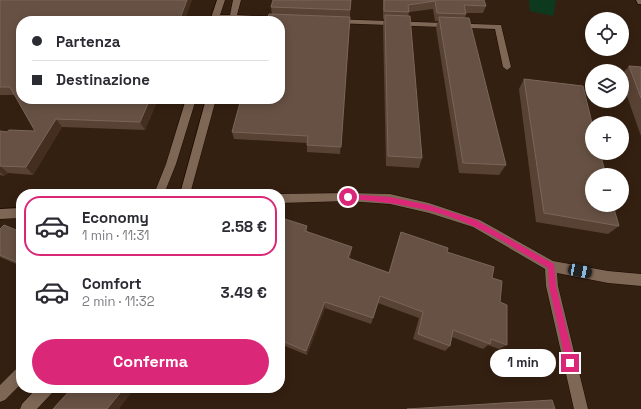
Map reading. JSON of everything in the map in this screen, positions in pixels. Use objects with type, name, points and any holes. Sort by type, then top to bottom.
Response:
[{"type":"street","points":[[216,16],[221,0]]},
{"type":"street","points":[[233,16],[237,0]]},
{"type":"street","points":[[326,20],[498,27],[507,67]]},
{"type":"street","points":[[161,189],[171,164],[189,104]]},
{"type":"street","points":[[187,189],[211,104]]},
{"type":"street","points":[[285,198],[348,197],[390,199],[429,208],[476,223],[552,266],[608,277],[641,280]]},
{"type":"street","points":[[0,214],[16,213]]},
{"type":"street","points":[[552,266],[552,286],[581,409]]},
{"type":"street","points":[[0,395],[16,379]]},
{"type":"street","points":[[27,409],[42,393]]},
{"type":"green space","points":[[529,0],[556,0],[553,16],[530,11]]},
{"type":"building","points":[[0,0],[187,0],[181,16],[16,16],[16,98],[10,87],[0,87]]},
{"type":"building","points":[[273,0],[351,0],[350,10],[271,7]]},
{"type":"building","points":[[384,0],[484,0],[486,6],[464,5],[466,14],[437,13],[435,1],[408,5],[409,12],[384,11]]},
{"type":"building","points":[[269,14],[350,17],[341,147],[307,145],[308,136],[232,132],[240,104],[285,104],[285,16],[268,16]]},
{"type":"building","points":[[385,15],[410,16],[422,158],[388,156]]},
{"type":"building","points":[[439,17],[469,18],[506,165],[463,163]]},
{"type":"building","points":[[629,66],[641,67],[641,98]]},
{"type":"building","points":[[524,79],[583,86],[585,94],[585,108],[588,108],[590,116],[585,116],[585,160],[602,160],[604,168],[585,168],[585,212],[615,212],[619,226],[544,213]]},
{"type":"building","points":[[20,104],[148,104],[140,122],[56,119],[26,167],[0,166],[0,131],[35,131]]},
{"type":"building","points":[[285,219],[307,226],[305,231],[352,247],[348,258],[389,273],[401,232],[448,248],[447,252],[494,267],[492,278],[502,281],[500,302],[507,305],[507,345],[491,339],[490,344],[453,330],[450,346],[418,334],[423,312],[380,296],[373,318],[325,302],[306,351],[285,342]]},
{"type":"building","points":[[4,225],[16,230],[16,262],[0,255],[0,229]]},
{"type":"building","points":[[67,393],[120,393],[107,409],[53,409]]},
{"type":"building","points":[[552,400],[555,409],[407,409]]},
{"type":"route","points":[[348,197],[390,199],[429,208],[476,223],[552,266],[552,286],[570,363]]}]
